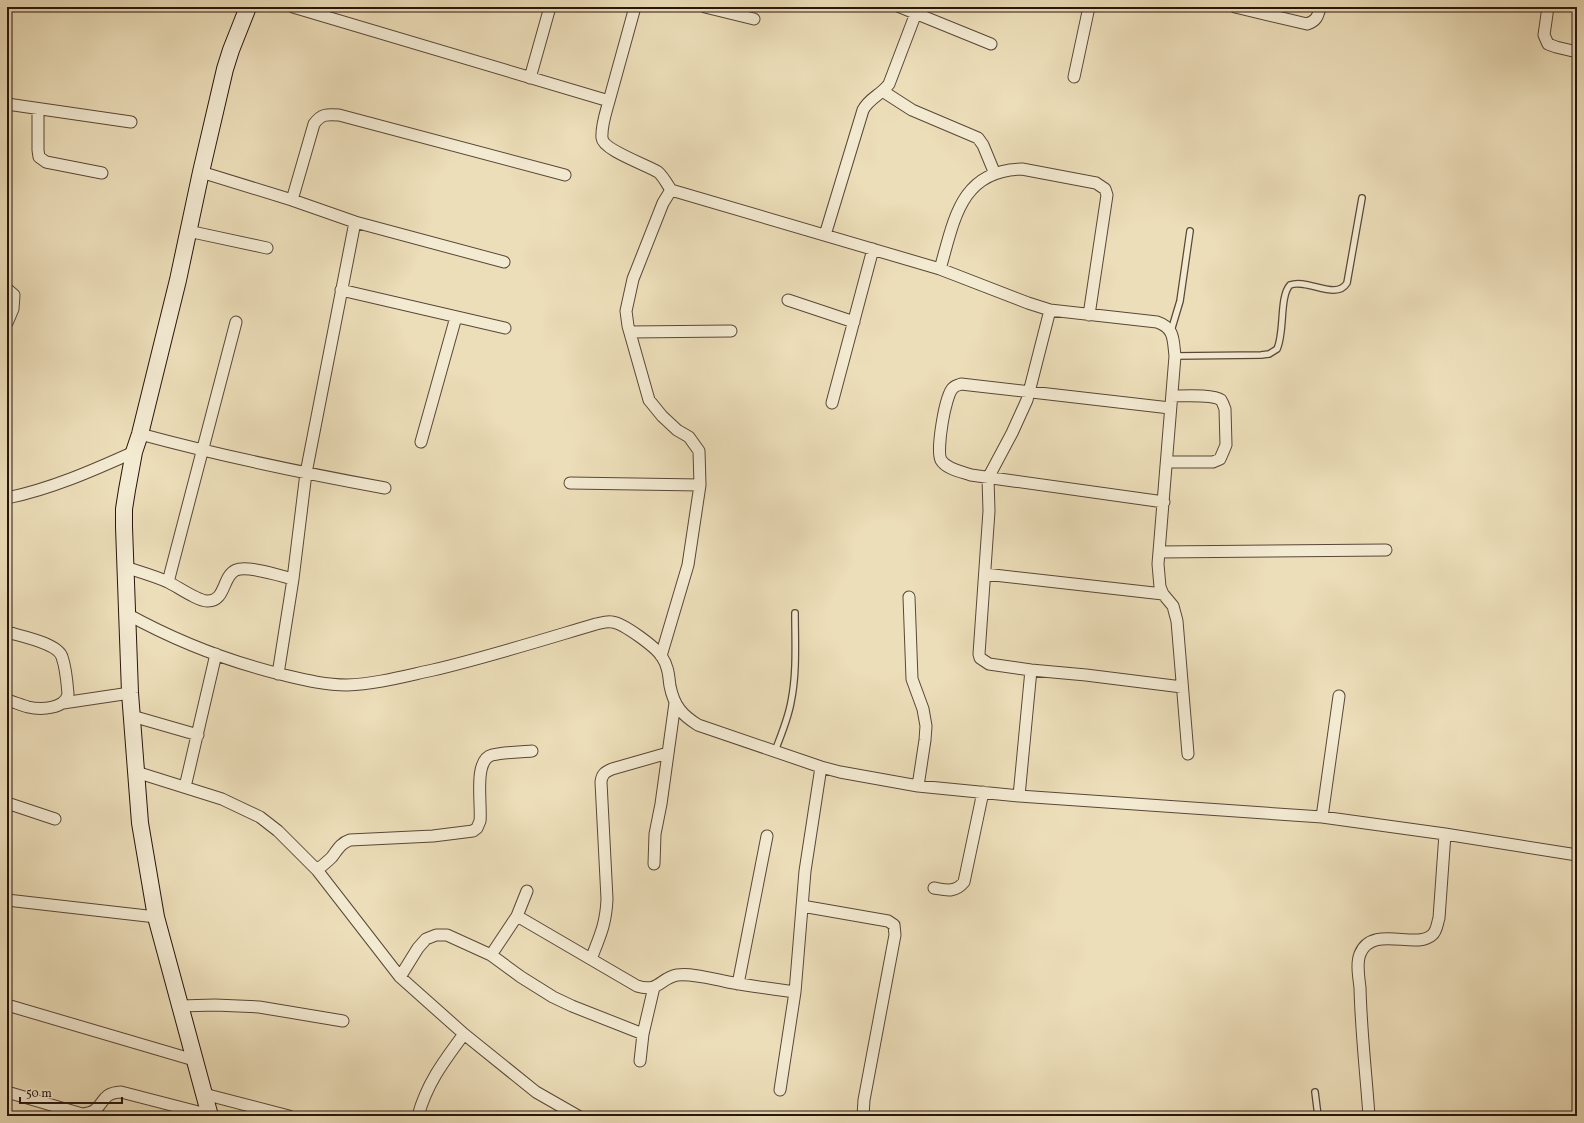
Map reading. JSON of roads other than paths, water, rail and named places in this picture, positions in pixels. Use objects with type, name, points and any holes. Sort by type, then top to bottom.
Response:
[{"type":"street","points":[[210,1116],[156,917],[140,823],[130,693],[124,509],[134,452],[140,434],[178,280],[201,172],[231,50],[248,7]]},
{"type":"street","points":[[293,7],[608,101]]},
{"type":"street","points":[[530,78],[550,7]]},
{"type":"street","points":[[635,7],[608,101],[602,138],[604,143],[612,149],[660,173],[671,190],[940,269],[1050,310],[1157,322],[1166,325],[1171,331],[1175,356],[1170,408],[1159,579],[1163,594],[1173,606],[1177,621],[1188,754]]},
{"type":"street","points":[[705,7],[754,19]]},
{"type":"street","points":[[900,7],[991,44]]},
{"type":"street","points":[[1074,77],[1089,7]]},
{"type":"street","points":[[1236,7],[1307,24],[1315,21],[1320,7]]},
{"type":"street","points":[[1548,7],[1544,35],[1548,44],[1556,48],[1577,52]]},
{"type":"street","points":[[825,235],[863,110],[867,103],[884,92],[889,84],[916,13]]},
{"type":"street","points":[[884,92],[912,110],[978,138],[983,145],[995,174]]},
{"type":"street","points":[[7,104],[130,122]]},
{"type":"street","points":[[38,109],[38,150],[40,157],[46,162],[102,173]]},
{"type":"street","points":[[292,200],[314,124],[319,117],[326,114],[339,115],[565,175]]},
{"type":"street","points":[[940,269],[955,218],[966,195],[974,185],[984,178],[1011,169],[1022,169],[1096,183],[1105,189],[1106,201],[1089,315]]},
{"type":"street","points":[[201,172],[292,200],[355,222],[504,262]]},
{"type":"street","points":[[662,656],[688,565],[700,485],[698,451],[689,437],[677,430],[662,416],[649,400],[630,332],[626,311],[630,289],[663,203],[671,190]]},
{"type":"street","points":[[278,674],[293,579],[306,473],[355,222]]},
{"type":"street","points":[[188,231],[267,248]]},
{"type":"street","points":[[832,403],[873,249]]},
{"type":"street","points":[[7,289],[14,295],[12,309],[7,323]]},
{"type":"street","points":[[341,290],[505,328]]},
{"type":"street","points":[[788,300],[854,322]]},
{"type":"street","points":[[1050,310],[1029,391],[1012,433],[988,478],[989,511],[979,654],[980,658],[990,664],[1031,670],[1086,674],[1182,687]]},
{"type":"street","points":[[421,442],[456,317]]},
{"type":"street","points":[[168,582],[236,322]]},
{"type":"street","points":[[630,332],[731,331]]},
{"type":"street","points":[[1164,502],[971,475],[947,466],[942,462],[939,454],[944,411],[948,397],[953,388],[961,384],[1170,408]]},
{"type":"street","points":[[1167,462],[1213,462],[1220,459],[1226,445],[1225,409],[1220,400],[1215,397],[1172,396]]},
{"type":"street","points":[[140,434],[202,451],[385,488]]},
{"type":"street","points":[[7,498],[22,495],[94,470],[134,452]]},
{"type":"street","points":[[570,483],[700,485]]},
{"type":"street","points":[[1160,552],[1386,550]]},
{"type":"street","points":[[125,567],[168,582],[206,601],[214,600],[220,596],[231,574],[237,569],[246,568],[293,579]]},
{"type":"street","points":[[985,574],[1163,594]]},
{"type":"street","points":[[909,597],[912,679],[923,709],[926,726],[918,786]]},
{"type":"street","points":[[127,614],[151,627],[216,654],[258,669],[310,682],[346,685],[387,681],[462,663],[611,621],[622,624],[662,656],[668,669],[670,688],[675,703],[681,713],[698,725],[821,767],[918,786],[1018,796],[1322,817],[1445,834],[1577,855]]},
{"type":"street","points":[[7,632],[46,644],[60,651],[63,657],[68,694],[67,699],[63,703]]},
{"type":"street","points":[[186,787],[216,654]]},
{"type":"street","points":[[1018,796],[1031,670]]},
{"type":"street","points":[[7,700],[29,707],[40,708],[54,707],[63,703],[130,693]]},
{"type":"street","points":[[1322,817],[1339,696]]},
{"type":"street","points":[[654,864],[655,834],[661,804],[675,703]]},
{"type":"street","points":[[132,716],[198,735]]},
{"type":"street","points":[[317,870],[344,842],[350,840],[434,836],[473,830],[480,821],[480,771],[485,760],[493,755],[532,751]]},
{"type":"street","points":[[591,959],[603,930],[606,916],[607,899],[601,782],[602,776],[604,773],[612,769],[668,752]]},
{"type":"street","points":[[780,1090],[795,992],[805,871],[821,767]]},
{"type":"street","points":[[136,772],[186,787],[239,806],[260,816],[278,831],[317,870],[400,977],[464,1034],[536,1092],[578,1116]]},
{"type":"street","points":[[934,888],[950,891],[955,890],[964,882],[983,792]]},
{"type":"street","points":[[7,803],[55,819]]},
{"type":"street","points":[[1369,1116],[1360,1005],[1358,962],[1360,954],[1370,942],[1385,939],[1425,939],[1432,936],[1436,930],[1439,918],[1445,834]]},
{"type":"street","points":[[738,984],[767,836]]},
{"type":"street","points":[[492,955],[517,916],[527,891]]},
{"type":"street","points":[[7,900],[156,917]]},
{"type":"street","points":[[802,906],[888,921],[894,925],[895,935],[864,1100],[863,1116]]},
{"type":"street","points":[[517,916],[637,986],[645,988],[654,987],[670,977],[678,975],[697,976],[738,984],[795,992]]},
{"type":"street","points":[[400,977],[418,948],[426,939],[436,935],[447,935],[492,955],[521,977],[553,997],[643,1034]]},
{"type":"street","points":[[640,1061],[643,1034],[654,987]]},
{"type":"street","points":[[7,1005],[194,1060]]},
{"type":"street","points":[[180,1006],[259,1007],[343,1021]]},
{"type":"street","points":[[418,1116],[427,1088],[436,1072],[464,1034]]},
{"type":"street","points":[[7,1092],[82,1114],[91,1113],[98,1109],[106,1096],[112,1093],[121,1092],[210,1116]]},
{"type":"street","points":[[204,1094],[289,1116]]},
{"type":"lane","points":[[1175,356],[1261,356],[1269,354],[1277,349],[1285,292],[1290,286],[1299,284],[1336,290],[1345,287],[1347,283],[1362,198]]},
{"type":"lane","points":[[1171,331],[1180,301],[1190,231]]},
{"type":"lane","points":[[775,751],[787,719],[792,695],[795,662],[795,613]]},
{"type":"lane","points":[[1315,1092],[1318,1116]]}]
